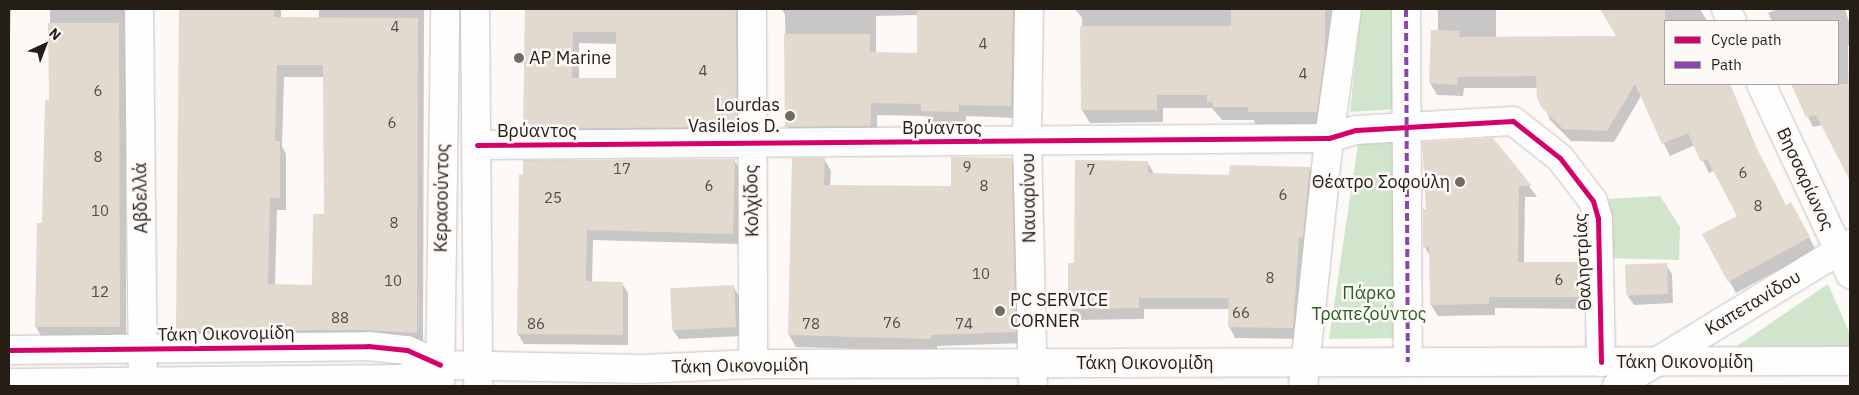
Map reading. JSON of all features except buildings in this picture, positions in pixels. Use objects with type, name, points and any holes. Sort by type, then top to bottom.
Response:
[{"type":"street","name":"Αβδελλά","points":[[139,9],[144,384]]},
{"type":"street","name":"Κερασούντος","points":[[440,375],[444,9]]},
{"type":"street","name":"Κερασούντος","points":[[476,9],[478,376]]},
{"type":"street","name":"Κολχίδος","points":[[752,9],[753,364]]},
{"type":"street","name":"Ναυαρίνου","points":[[1029,9],[1027,142],[1033,375]]},
{"type":"street","points":[[1304,374],[1329,138],[1347,9]]},
{"type":"street","points":[[1406,9],[1408,362]]},
{"type":"street","name":"Βησσαρίωνος","points":[[1761,85],[1846,257]]},
{"type":"street","name":"Θαληστρίας","points":[[1406,126],[1513,121],[1560,158],[1593,201],[1598,218],[1602,362]]},
{"type":"street","name":"Βρύαντος","points":[[477,145],[1027,142],[1329,138],[1356,130],[1406,126]]},
{"type":"street","name":"Καπετανίδου","points":[[1638,386],[1846,257]]},
{"type":"street","name":"Τάκη Οικονομίδη","points":[[9,350],[368,346],[407,350],[440,375]]},
{"type":"street","name":"Τάκη Οικονομίδη","points":[[9,383],[144,384],[402,379],[440,375],[635,377],[753,364],[1033,375],[1304,374],[1408,362],[1602,362],[1656,374],[1850,361]]},
{"type":"street","name":"Καπετανίδου","points":[[1617,386],[1656,374]]},
{"type":"green space","points":[[1361,9],[1399,9],[1398,109],[1350,112]]},
{"type":"green space","name":"Πάρκο Τραπεζούντος","points":[[1396,136],[1403,338],[1329,339],[1359,137]]},
{"type":"green space","points":[[1660,196],[1680,227],[1679,260],[1605,258],[1609,199]]},
{"type":"green space","points":[[1828,284],[1850,334],[1850,346],[1737,346]]},
{"type":"marked path","points":[[1406,9],[1408,362]]},
{"type":"cycle path","points":[[477,145],[1329,138],[1356,130],[1513,121],[1560,158],[1593,201],[1598,218],[1601,362]]},
{"type":"cycle path","points":[[9,350],[368,346],[407,350],[440,365]]},
{"type":"place","name":"AP Marine","points":[[519,58]]},
{"type":"place","name":"Lourdas Vasileios D.","points":[[790,116]]},
{"type":"place","name":"Θέατρο Σοφούλη","points":[[1460,182]]},
{"type":"place","name":"PC SERVICE CORNER","points":[[1000,311]]}]
